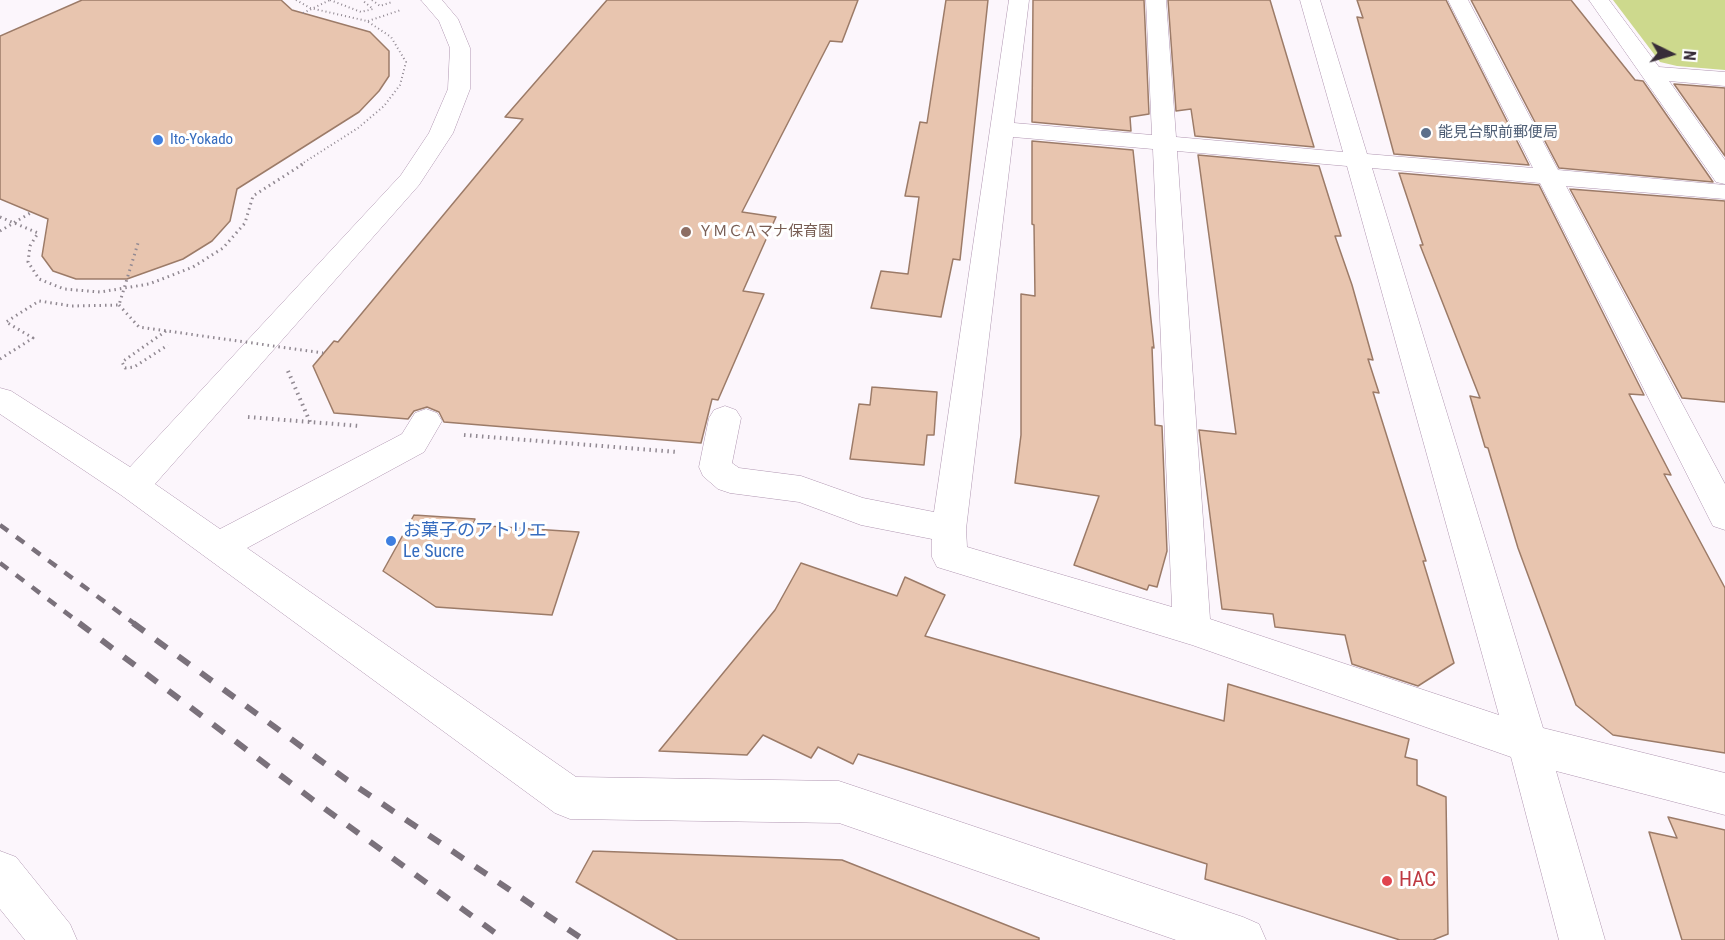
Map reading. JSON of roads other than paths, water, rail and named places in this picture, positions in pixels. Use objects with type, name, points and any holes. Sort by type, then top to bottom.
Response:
[{"type":"main road","points":[[133,486],[410,180],[441,133],[459,89],[460,48],[448,19],[431,0]]},
{"type":"main road","points":[[1019,0],[949,529],[950,557],[1192,629],[1528,744],[1725,794]]},
{"type":"main road","points":[[1156,0],[1162,143],[1192,629]]},
{"type":"main road","points":[[1310,0],[1528,744],[1582,940]]},
{"type":"main road","points":[[1458,0],[1725,516]]},
{"type":"main road","points":[[1599,0],[1723,170]]},
{"type":"main road","points":[[1652,73],[1725,79]]},
{"type":"main road","points":[[1001,129],[1725,192]]},
{"type":"main road","points":[[0,399],[133,486],[570,798],[839,802],[1243,940]]},
{"type":"main road","points":[[725,418],[715,467],[730,480],[801,489],[861,511],[949,529]]},
{"type":"main road","points":[[219,547],[413,443],[426,421]]},
{"type":"main road","points":[[0,873],[54,940]]},
{"type":"railway","points":[[0,525],[135,624]]},
{"type":"railway","points":[[0,563],[81,624]]},
{"type":"railway","points":[[79,623],[317,803],[505,940]]},
{"type":"railway","points":[[133,623],[347,780],[584,940]]},
{"type":"place","name":"能見台駅前郵便局","points":[[1426,133]]},
{"type":"place","name":"Ito-Yokado","points":[[158,140]]},
{"type":"place","name":"ＹＭＣＡマナ保育園","points":[[686,232]]},
{"type":"place","name":"お菓子のアトリエ Le Sucre","points":[[391,541]]},
{"type":"place","name":"HAC","points":[[1387,881]]}]
